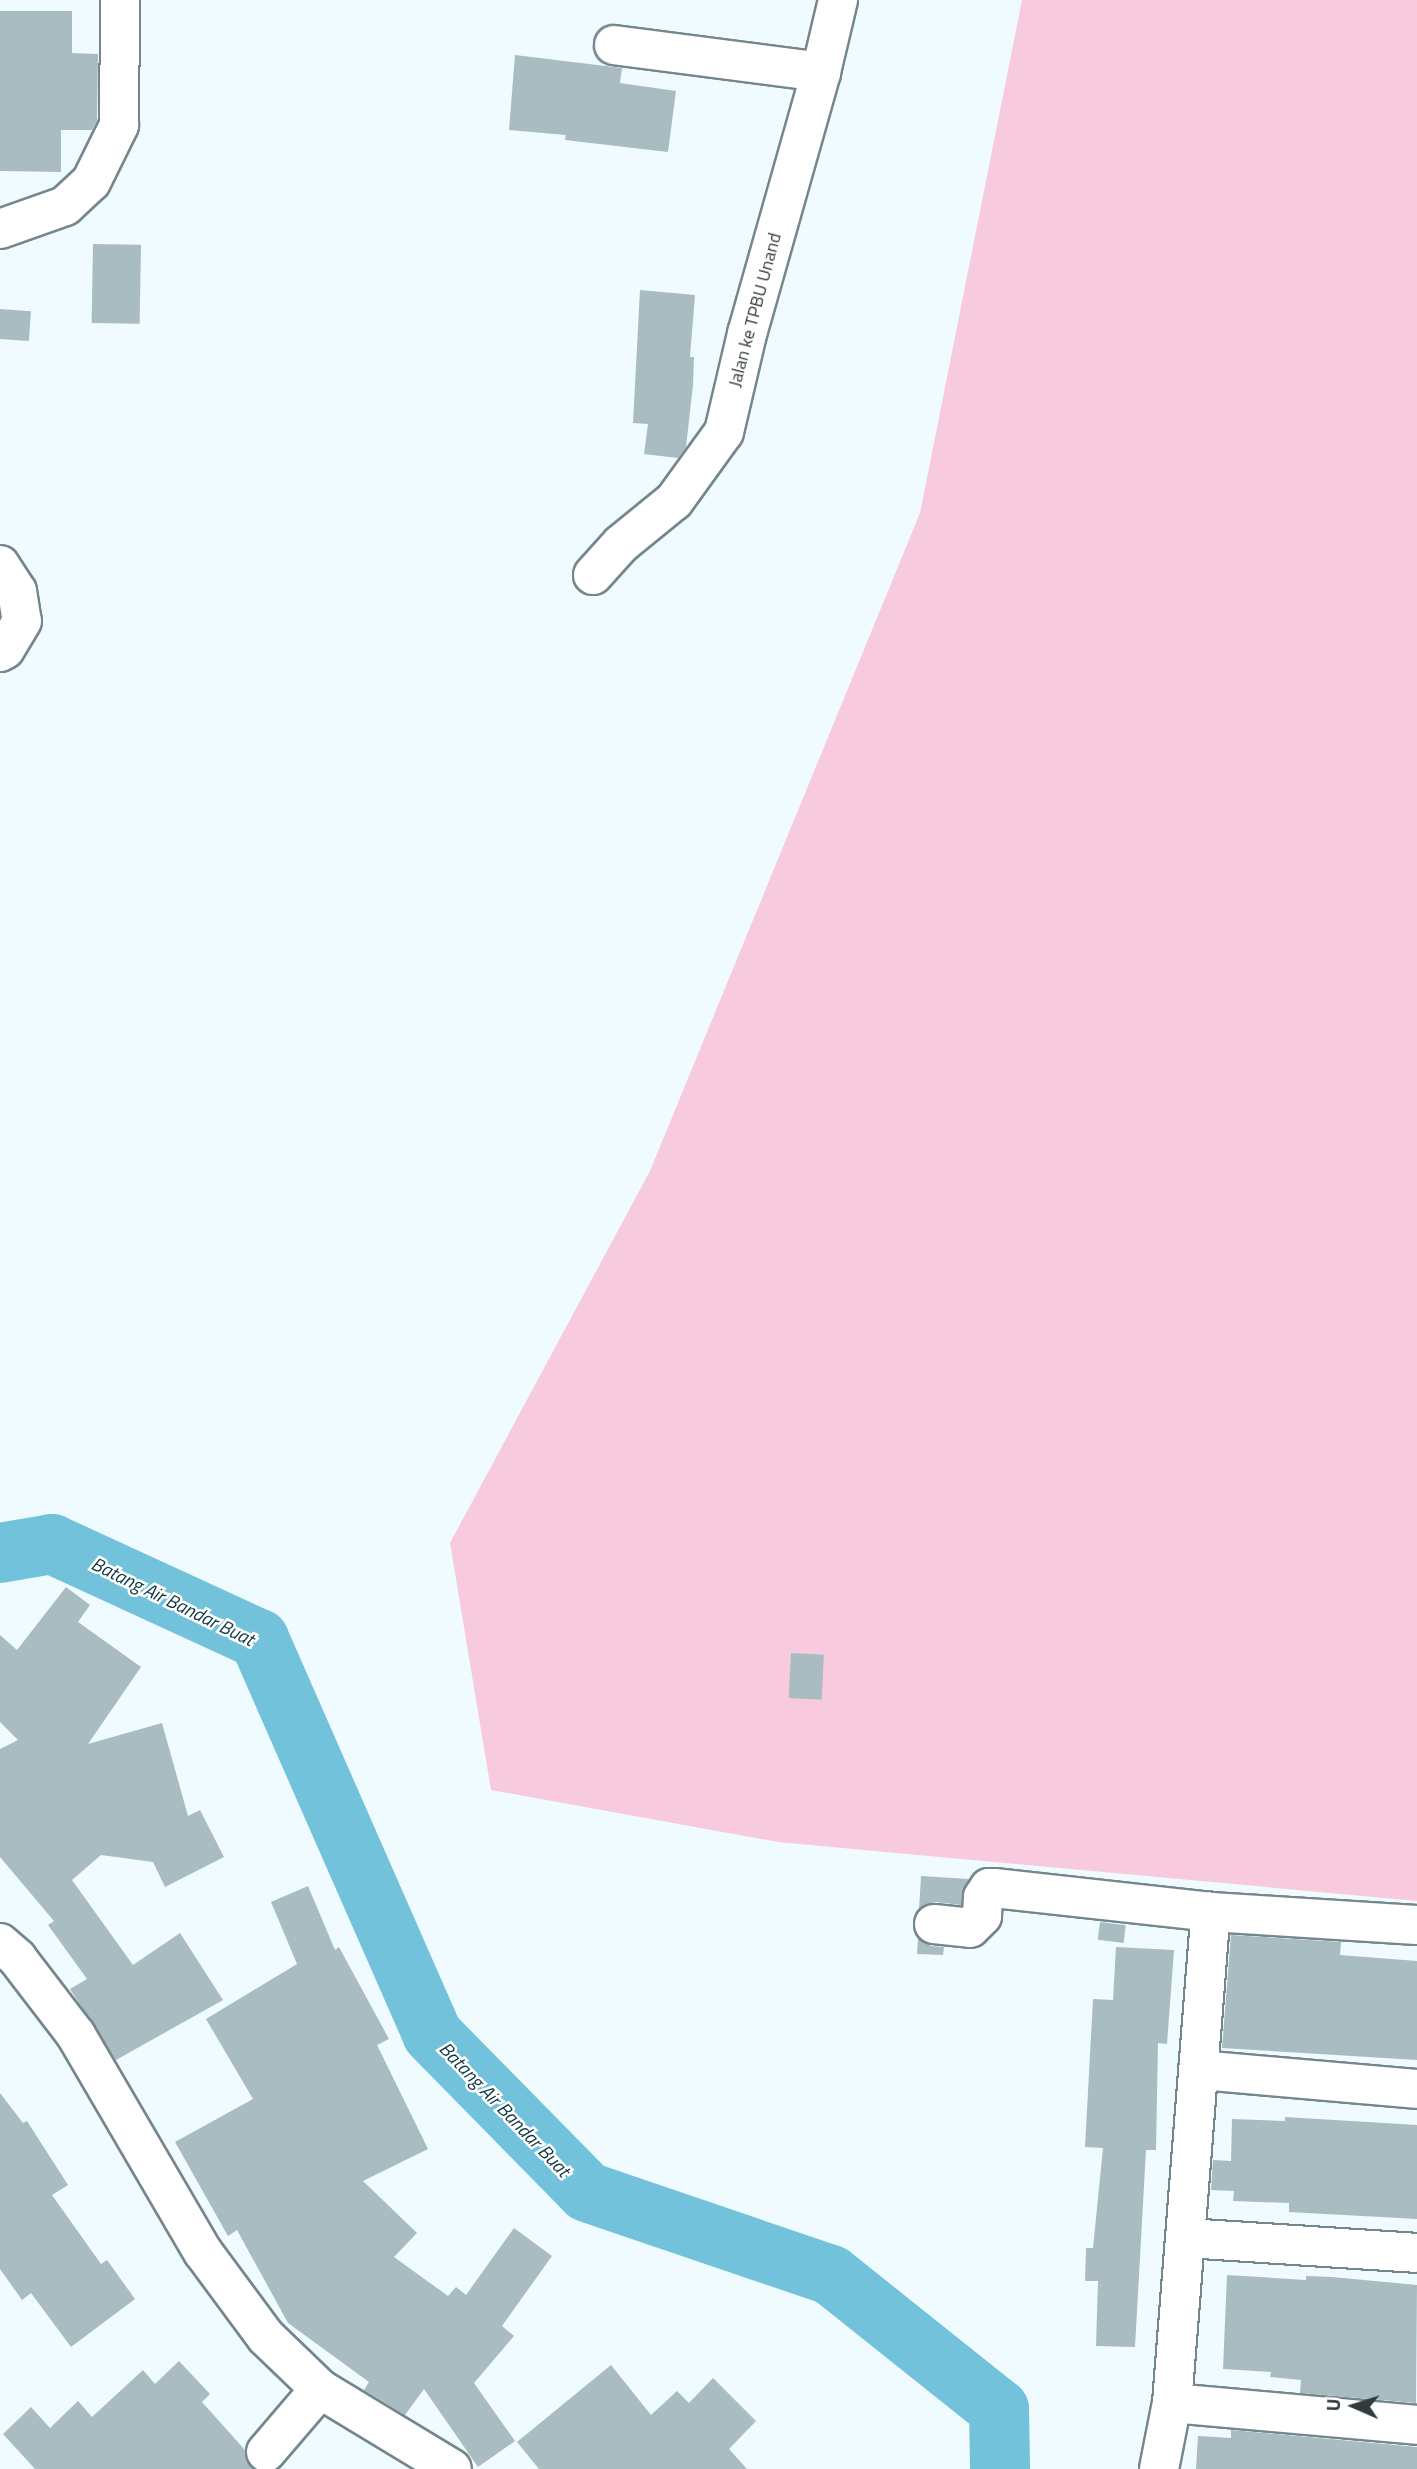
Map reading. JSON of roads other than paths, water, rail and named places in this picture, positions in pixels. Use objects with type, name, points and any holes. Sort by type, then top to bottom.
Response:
[{"type":"street","points":[[0,229],[65,206],[91,182],[119,125],[120,0]]},
{"type":"street","name":"Jalan ke TPBU Unand","points":[[593,575],[621,544],[674,501],[724,432],[747,334],[821,72],[838,0]]},
{"type":"street","points":[[614,45],[821,72]]},
{"type":"street","points":[[0,565],[17,591],[22,621],[5,649],[0,652]]},
{"type":"street","points":[[934,1924],[970,1928],[982,1916],[983,1897],[989,1888],[994,1888],[1211,1912],[1417,1925]]},
{"type":"street","points":[[1159,2469],[1172,2403],[1211,1912]]},
{"type":"street","points":[[6,1961],[76,2035],[203,2252],[266,2337],[320,2389],[452,2469]]},
{"type":"street","points":[[1200,2070],[1417,2089]]},
{"type":"street","points":[[1186,2238],[1417,2253]]},
{"type":"street","points":[[266,2452],[320,2389]]},
{"type":"street","points":[[1172,2403],[1417,2425]]},
{"type":"waterway","name":"Batang Air Bandar Buat","points":[[0,1553],[52,1544],[259,1639],[432,2034],[587,2192],[831,2275],[999,2409],[1000,2469]]}]
